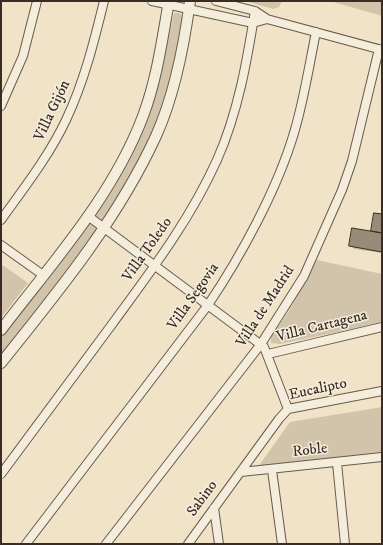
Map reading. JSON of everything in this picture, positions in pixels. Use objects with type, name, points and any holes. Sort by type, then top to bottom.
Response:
[{"type":"street","points":[[1,106],[23,56],[37,1]]},
{"type":"street","name":"Villa Gijón","points":[[1,220],[54,144],[66,120],[87,68],[104,1]]},
{"type":"street","points":[[152,1],[190,5],[253,24],[267,19]]},
{"type":"street","points":[[216,1],[255,11],[267,19],[380,50]]},
{"type":"street","points":[[1,330],[88,216],[121,163],[143,116],[155,76],[169,3]]},
{"type":"street","points":[[1,363],[105,227],[131,185],[157,135],[172,92],[190,5]]},
{"type":"street","name":"Villa Toledo","points":[[1,474],[156,265],[196,204],[218,159],[237,102],[247,64],[255,11]]},
{"type":"street","name":"Villa Segovia","points":[[26,544],[208,305],[228,275],[247,239],[286,155],[300,112],[316,32]]},
{"type":"street","name":"Villa de Madrid","points":[[106,544],[261,344],[304,276],[342,190],[362,126],[380,50]]},
{"type":"street","points":[[88,216],[105,227],[261,344],[268,354],[288,409]]},
{"type":"street","points":[[1,245],[43,275]]},
{"type":"street","name":"Villa Cartagena","points":[[268,354],[382,327]]},
{"type":"street","name":"Eucalipto","points":[[241,472],[278,419],[288,409],[382,392]]},
{"type":"street","name":"Roble","points":[[241,472],[272,470],[382,457]]},
{"type":"street","points":[[337,463],[345,544]]},
{"type":"street","points":[[272,470],[282,544]]},
{"type":"street","name":"Sabino","points":[[188,544],[241,472]]},
{"type":"street","points":[[214,508],[219,544]]},
{"type":"shaded area","points":[[245,1],[282,1],[279,7],[273,9]]},
{"type":"shaded area","points":[[330,1],[382,1],[382,16]]},
{"type":"shaded area","points":[[174,13],[179,13],[183,16],[175,55],[162,107],[145,151],[128,182],[88,242],[1,355],[1,338],[68,251],[148,115],[159,82]]},
{"type":"shaded area","points":[[317,260],[382,274],[382,323],[280,344],[271,343],[271,337],[287,314]]},
{"type":"shaded area","points":[[1,264],[28,283],[1,318]]},
{"type":"shaded area","points":[[382,407],[382,453],[258,467],[290,422]]},
{"type":"building","points":[[374,213],[382,214],[382,233],[371,231]]},
{"type":"building","points":[[352,228],[382,233],[382,252],[349,246]]}]
